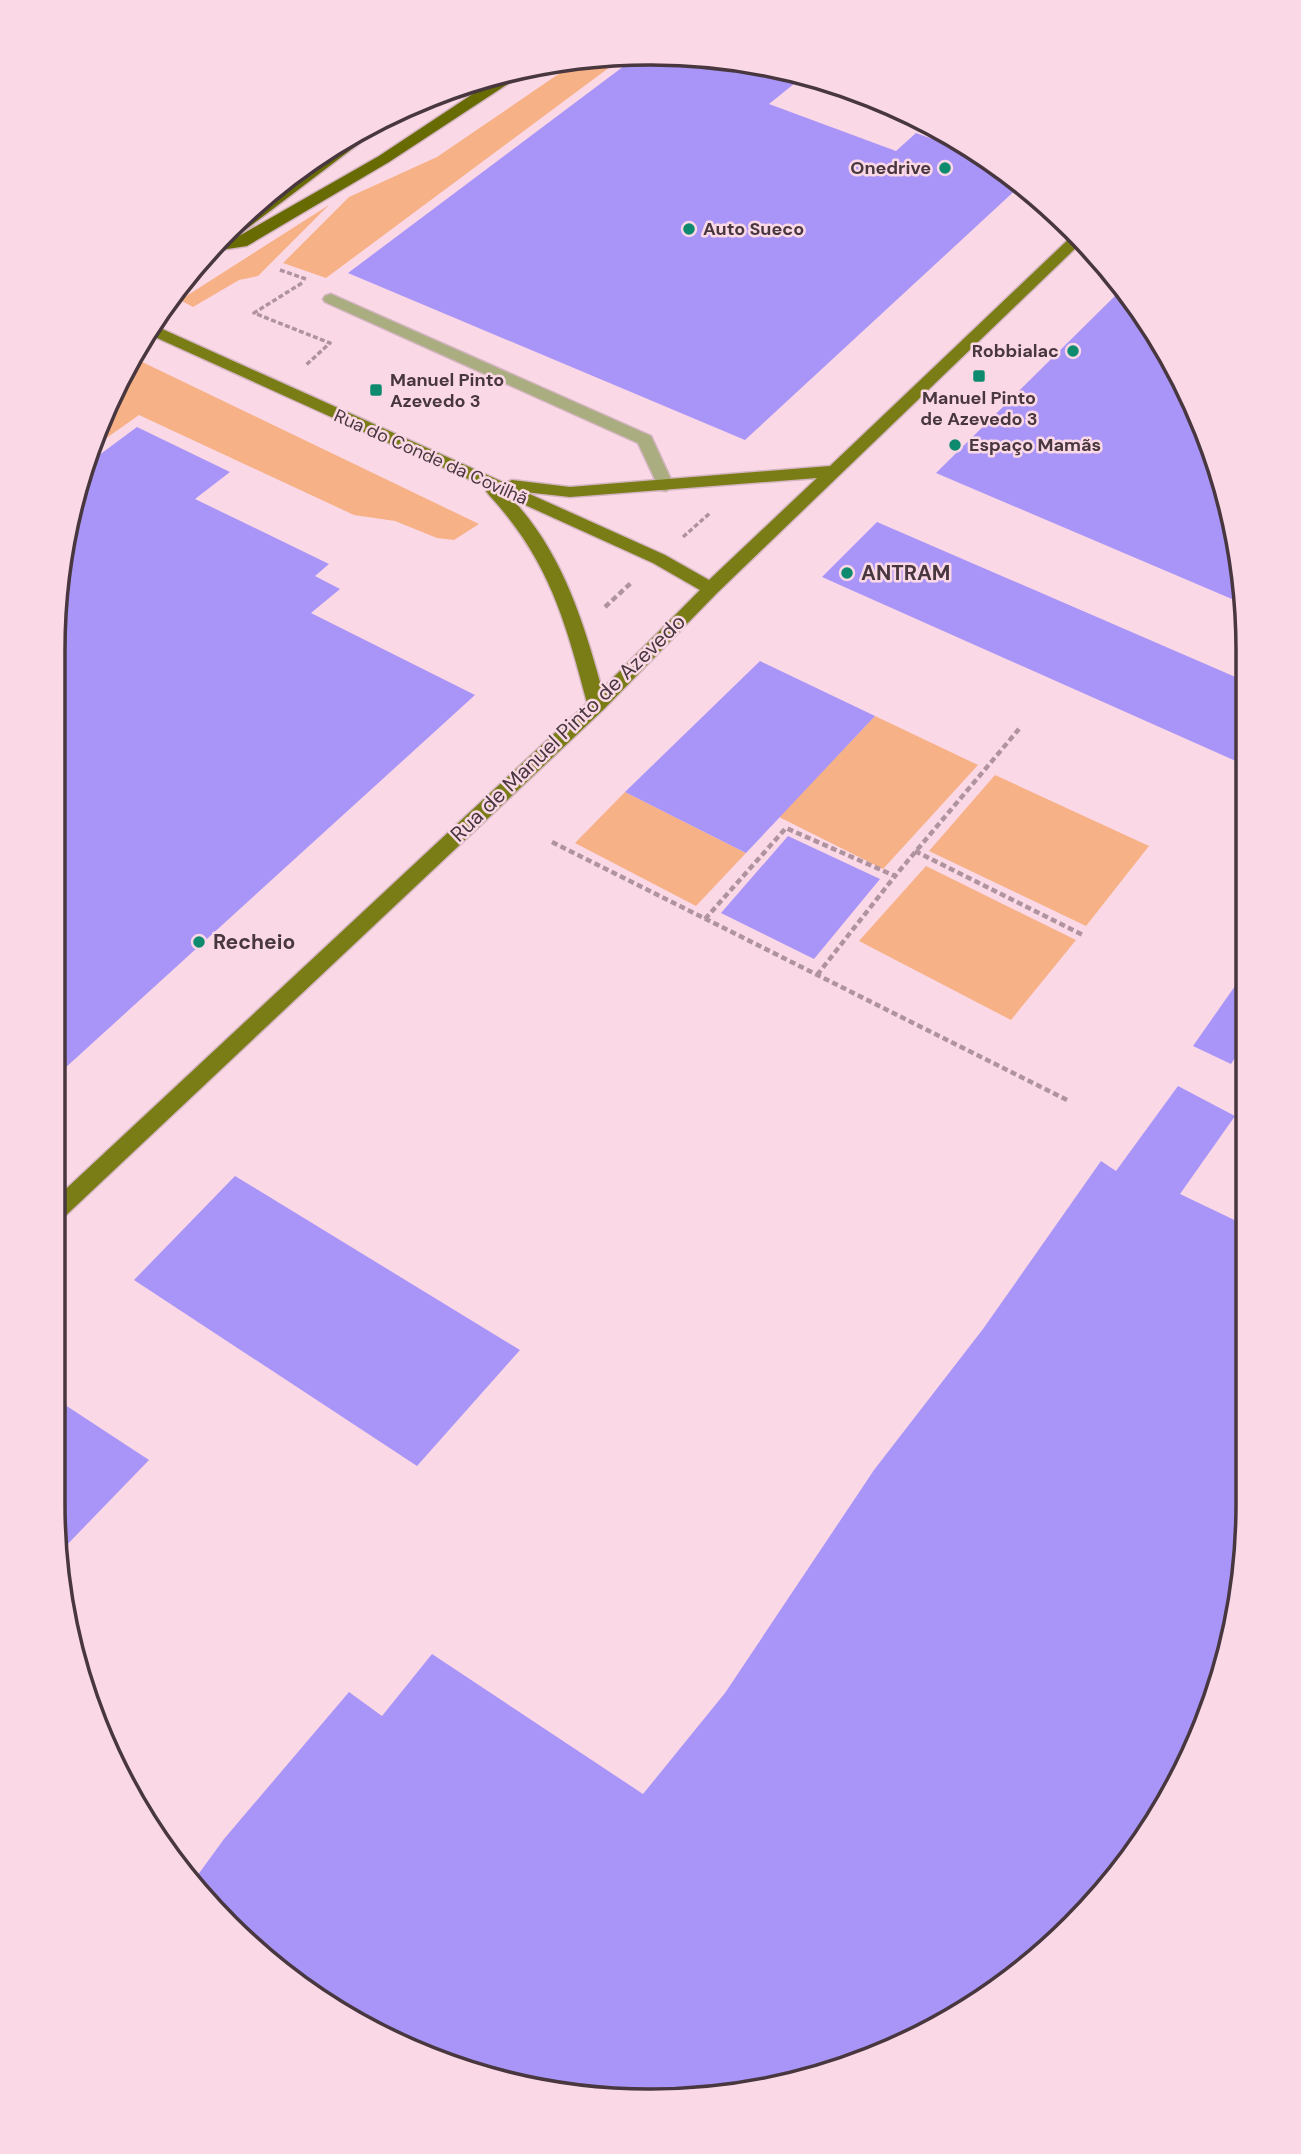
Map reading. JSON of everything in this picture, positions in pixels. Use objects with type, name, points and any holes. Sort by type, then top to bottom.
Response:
[{"type":"highway","points":[[227,245],[242,243],[406,145],[495,86]]},
{"type":"highway","points":[[290,189],[326,162]]},
{"type":"main road","name":"Rua de Manuel Pinto de Azevedo","points":[[65,1203],[597,705],[711,589],[1072,244]]},
{"type":"main road","name":"Rua do Conde da Covilhã","points":[[158,332],[659,559],[711,589]]},
{"type":"main road","points":[[483,480],[528,489],[570,492],[834,471]]},
{"type":"main road","points":[[483,480],[515,511],[535,536],[559,579],[577,631],[597,705]]},
{"type":"lane","points":[[331,299],[645,440],[666,486]]},
{"type":"path","points":[[275,387],[330,343],[254,313],[308,280],[280,270]]},
{"type":"path","points":[[599,612],[640,575]]},
{"type":"path","points":[[817,975],[915,851],[1019,729]]},
{"type":"path","points":[[705,919],[786,828],[895,876]]},
{"type":"path","points":[[552,842],[1067,1101]]},
{"type":"path","points":[[915,851],[1083,934]]},
{"type":"shaded area","points":[[611,66],[326,278],[283,263],[349,197],[437,157],[561,72]]},
{"type":"shaded area","points":[[329,205],[258,276],[239,280],[193,307],[181,301]]},
{"type":"shaded area","points":[[141,362],[479,524],[454,540],[437,538],[395,521],[354,515],[139,415],[104,440]]},
{"type":"shaded area","points":[[875,716],[978,765],[883,869],[779,817]]},
{"type":"shaded area","points":[[995,775],[1149,846],[1086,926],[929,851]]},
{"type":"shaded area","points":[[625,792],[746,853],[696,906],[575,843]]},
{"type":"shaded area","points":[[926,866],[1076,940],[1011,1020],[859,941]]},
{"type":"building","name":"Auto Sueco","points":[[624,66],[689,66],[765,76],[795,83],[769,104],[896,151],[916,133],[943,143],[976,163],[1014,192],[745,440],[348,273]]},
{"type":"building","points":[[1116,295],[1158,358],[1192,426],[1205,462],[1225,536],[1234,600],[936,473]]},
{"type":"building","points":[[137,427],[230,472],[195,499],[329,564],[315,576],[340,589],[311,613],[475,695],[65,1068],[66,612],[76,536],[98,456]]},
{"type":"building","points":[[877,522],[1236,677],[1236,761],[822,577]]},
{"type":"building","points":[[760,661],[875,716],[746,853],[625,792]]},
{"type":"building","points":[[788,836],[880,879],[814,959],[721,913]]},
{"type":"building","points":[[1236,985],[1236,1056],[1231,1064],[1193,1046]]},
{"type":"building","points":[[1178,1086],[1235,1116],[1180,1194],[1236,1221],[1236,1504],[1231,1580],[1225,1618],[1205,1692],[1192,1728],[1158,1796],[1138,1829],[1091,1890],[1037,1944],[1007,1968],[976,1991],[910,2029],[875,2045],[802,2069],[765,2078],[689,2088],[612,2088],[574,2084],[536,2078],[462,2058],[426,2045],[358,2011],[325,1991],[264,1944],[236,1918],[198,1875],[224,1839],[349,1692],[382,1716],[432,1654],[643,1794],[725,1693],[874,1470],[983,1329],[1101,1161],[1116,1171]]},
{"type":"building","points":[[235,1176],[520,1350],[417,1466],[134,1280]]},
{"type":"building","points":[[65,1405],[149,1460],[66,1545]]},
{"type":"place","name":"Onedrive","points":[[945,168]]},
{"type":"place","name":"Auto Sueco","points":[[689,229]]},
{"type":"place","name":"Robbialac","points":[[1073,351]]},
{"type":"place","name":"Manuel Pinto de Azevedo 3","points":[[979,376]]},
{"type":"place","name":"Manuel Pinto Azevedo 3","points":[[376,390]]},
{"type":"place","name":"Espaço Mamãs","points":[[955,445]]},
{"type":"place","name":"ANTRAM","points":[[847,573]]},
{"type":"place","name":"Recheio","points":[[199,942]]}]
